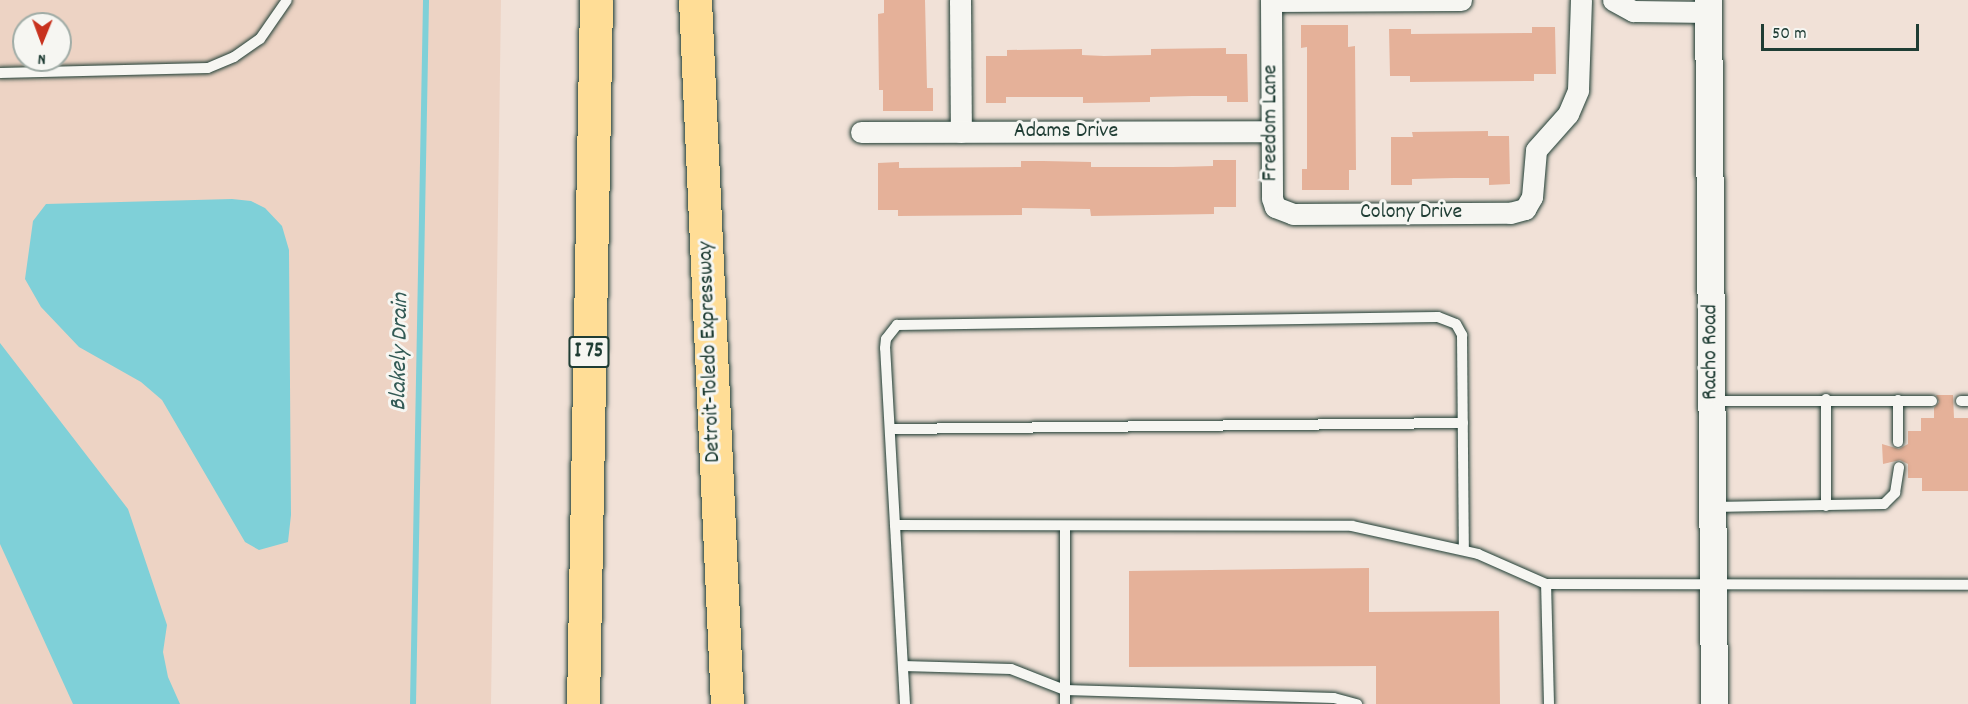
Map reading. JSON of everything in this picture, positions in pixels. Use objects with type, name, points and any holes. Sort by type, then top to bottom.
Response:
[{"type":"highway","name":"I 75","points":[[583,704],[596,0]]},
{"type":"highway","name":"Detroit-Toledo Expressway","points":[[695,0],[726,704]]},
{"type":"street","points":[[960,0],[961,132]]},
{"type":"street","points":[[1271,0],[1461,0]]},
{"type":"street","name":"Freedom Lane","points":[[1271,0],[1272,198],[1275,207],[1293,214],[1312,214]]},
{"type":"street","name":"Colony Drive","points":[[1312,214],[1510,213],[1528,206],[1536,150],[1574,105],[1579,79],[1581,0]]},
{"type":"street","points":[[1613,0],[1633,11],[1708,6]]},
{"type":"street","name":"Racho Road","points":[[1708,6],[1711,584],[1714,704]]},
{"type":"street","name":"Adams Drive","points":[[861,132],[1271,131]]},
{"type":"lane","points":[[0,73],[208,68],[234,57],[260,39],[287,0]]},
{"type":"lane","points":[[905,704],[885,348],[891,330],[897,325],[1438,317],[1456,324],[1462,335],[1464,550]]},
{"type":"lane","points":[[1711,401],[1826,399],[1932,401]]},
{"type":"lane","points":[[1826,399],[1826,506]]},
{"type":"lane","points":[[1898,400],[1898,442]]},
{"type":"lane","points":[[890,429],[1463,423]]},
{"type":"lane","points":[[1712,507],[1884,504],[1895,493],[1899,467]]},
{"type":"lane","points":[[895,525],[1352,526],[1464,550],[1546,584],[1968,585]]},
{"type":"lane","points":[[1065,526],[1065,704]]},
{"type":"lane","points":[[1546,584],[1549,704]]},
{"type":"lane","points":[[903,666],[1011,669],[1065,690],[1334,698],[1357,704]]},
{"type":"shaded area","points":[[0,0],[501,0],[491,704],[0,704]]},
{"type":"water","points":[[232,199],[251,201],[265,208],[282,226],[289,250],[291,515],[288,542],[259,550],[245,542],[162,400],[141,382],[79,347],[41,307],[25,279],[33,221],[46,204]]},
{"type":"water","points":[[0,343],[128,509],[167,625],[163,652],[168,677],[180,704],[73,704],[0,544]]},
{"type":"building","points":[[884,0],[925,0],[927,88],[933,88],[933,111],[883,111],[883,90],[879,90],[878,14],[884,13]]},
{"type":"building","points":[[1301,25],[1348,25],[1348,47],[1355,46],[1356,170],[1349,170],[1349,190],[1302,190],[1302,169],[1307,169],[1307,47],[1301,48]]},
{"type":"building","points":[[1532,27],[1555,27],[1556,74],[1534,74],[1534,81],[1410,82],[1410,76],[1390,76],[1389,29],[1411,29],[1411,34],[1532,33]]},
{"type":"building","points":[[1226,48],[1226,54],[1247,54],[1248,102],[1227,102],[1227,96],[1192,96],[1150,97],[1150,102],[1083,103],[1083,97],[1006,97],[1006,103],[986,103],[986,56],[1007,56],[1007,50],[1082,49],[1082,55],[1104,56],[1151,55],[1151,49]]},
{"type":"building","points":[[1488,131],[1488,136],[1509,136],[1510,184],[1489,185],[1489,178],[1454,178],[1412,179],[1412,185],[1391,185],[1391,137],[1413,137],[1412,132]]},
{"type":"building","points":[[1213,160],[1236,160],[1236,207],[1214,207],[1214,214],[1091,216],[1090,209],[1022,208],[1022,215],[898,216],[898,210],[878,210],[878,163],[899,162],[899,168],[1021,167],[1021,161],[1091,162],[1091,167],[1173,167],[1213,166]]},
{"type":"building","points":[[1936,395],[1953,395],[1954,418],[1968,418],[1968,491],[1922,491],[1922,478],[1908,478],[1908,464],[1900,460],[1883,464],[1882,444],[1899,449],[1908,444],[1908,431],[1921,431],[1921,418],[1934,418],[1934,408],[1939,402]]},
{"type":"building","points":[[1369,568],[1369,612],[1499,611],[1500,704],[1376,704],[1376,666],[1129,667],[1129,571]]},
{"type":"waterway","name":"Blakely Drain","points":[[413,704],[426,0]]}]
